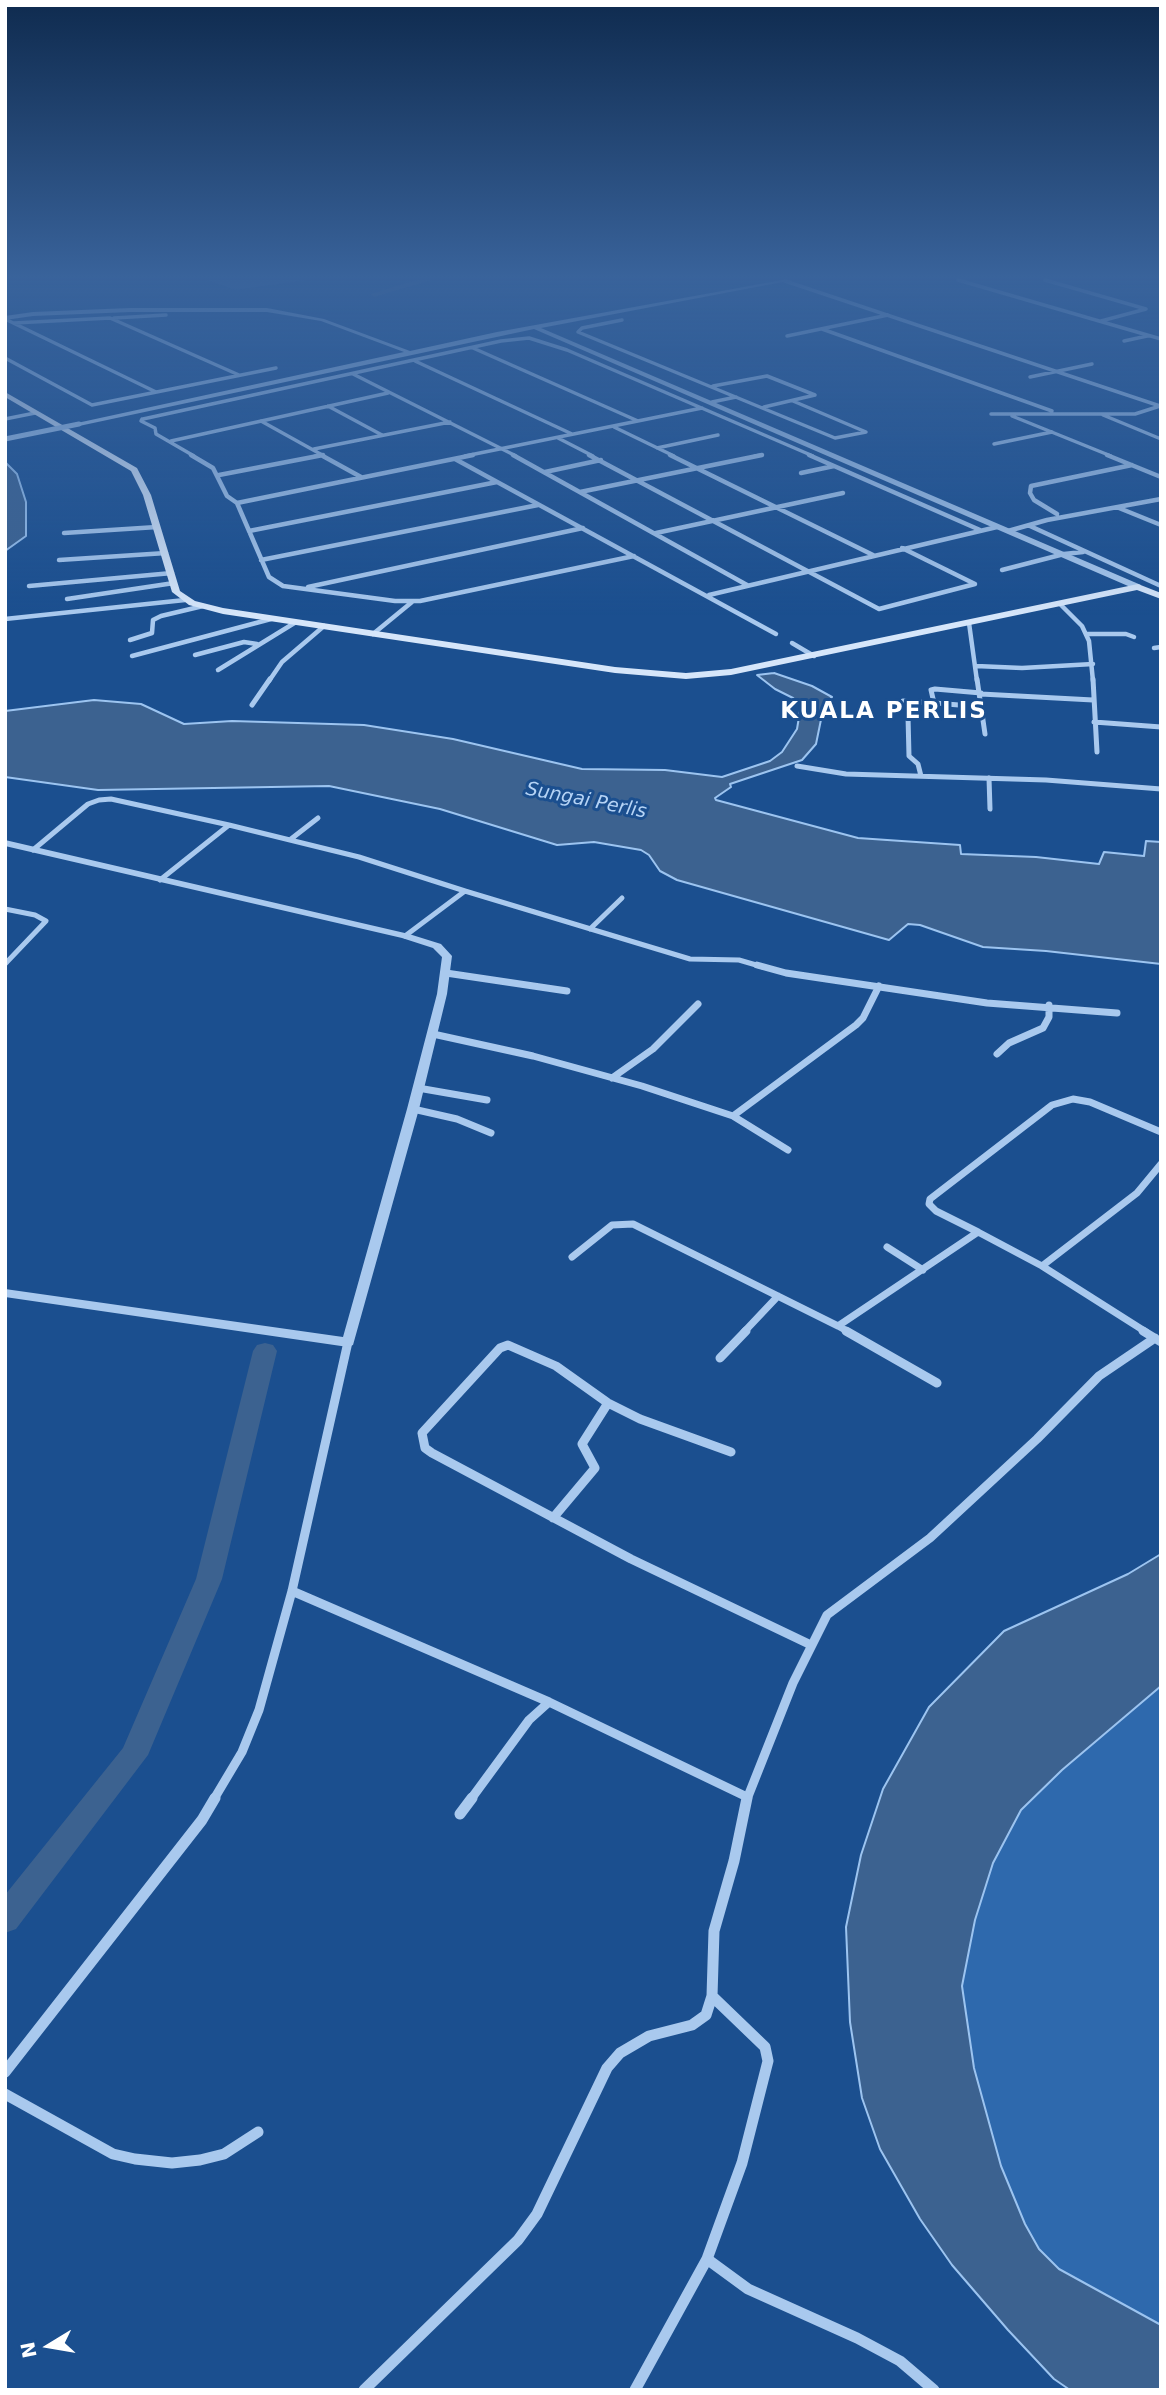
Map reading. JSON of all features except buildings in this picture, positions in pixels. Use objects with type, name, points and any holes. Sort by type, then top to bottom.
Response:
[{"type":"main road","points":[[5,394],[134,470],[144,486],[179,596],[203,606],[271,619],[667,676],[731,672],[1139,587],[1161,596]]},
{"type":"street","points":[[64,392],[85,404],[96,405],[163,392]]},
{"type":"street","points":[[5,439],[229,392]]},
{"type":"street","points":[[271,392],[141,420],[153,427],[156,434],[171,440],[209,464],[219,475],[227,496],[237,503],[272,581],[283,586],[412,602],[634,556]]},
{"type":"street","points":[[481,392],[572,435]]},
{"type":"street","points":[[573,392],[639,421]]},
{"type":"street","points":[[666,392],[980,530]]},
{"type":"street","points":[[690,392],[1139,587]]},
{"type":"street","points":[[725,392],[835,438],[866,432],[793,401]]},
{"type":"street","points":[[763,407],[815,395],[806,392]]},
{"type":"street","points":[[997,392],[1059,414]]},
{"type":"street","points":[[991,414],[1144,413],[1160,406],[1119,392]]},
{"type":"street","points":[[171,440],[389,393],[503,449],[747,585]]},
{"type":"street","points":[[237,503],[704,408],[737,397]]},
{"type":"street","points":[[328,406],[383,435]]},
{"type":"street","points":[[5,419],[35,413]]},
{"type":"street","points":[[1008,414],[1161,477]]},
{"type":"street","points":[[1100,414],[1161,439]]},
{"type":"street","points":[[261,421],[362,477]]},
{"type":"street","points":[[314,449],[450,422]]},
{"type":"street","points":[[614,426],[874,555]]},
{"type":"street","points":[[994,444],[1053,432]]},
{"type":"street","points":[[657,448],[718,435]]},
{"type":"street","points":[[558,438],[879,609],[975,584],[967,577],[902,548]]},
{"type":"street","points":[[815,457],[830,453]]},
{"type":"street","points":[[219,475],[324,455]]},
{"type":"street","points":[[579,492],[762,455]]},
{"type":"street","points":[[454,459],[709,595],[776,634]]},
{"type":"street","points":[[544,472],[601,460]]},
{"type":"street","points":[[1057,514],[1034,500],[1031,486],[1132,465]]},
{"type":"street","points":[[801,473],[834,466]]},
{"type":"street","points":[[248,531],[497,482]]},
{"type":"street","points":[[655,534],[843,493]]},
{"type":"street","points":[[1011,530],[1047,520],[1161,499]]},
{"type":"street","points":[[261,560],[538,505]]},
{"type":"street","points":[[1119,508],[1161,525]]},
{"type":"street","points":[[64,533],[158,527]]},
{"type":"street","points":[[709,595],[997,527]]},
{"type":"street","points":[[1027,527],[1161,586]]},
{"type":"street","points":[[301,589],[583,528]]},
{"type":"street","points":[[1002,570],[1066,554],[1086,552]]},
{"type":"street","points":[[60,560],[166,553]]},
{"type":"street","points":[[29,586],[173,578]]},
{"type":"street","points":[[67,599],[173,578]]},
{"type":"street","points":[[5,619],[185,600]]},
{"type":"street","points":[[373,634],[412,602]]},
{"type":"street","points":[[1061,605],[1075,618],[1086,634],[1093,663],[1097,751]]},
{"type":"street","points":[[130,640],[152,633],[153,620],[160,616],[203,606]]},
{"type":"street","points":[[132,656],[271,619]]},
{"type":"street","points":[[218,670],[296,622]]},
{"type":"street","points":[[969,623],[985,734]]},
{"type":"street","points":[[252,705],[282,662],[324,626]]},
{"type":"street","points":[[1086,634],[1126,634],[1134,637]]},
{"type":"street","points":[[195,655],[244,642],[258,644]]},
{"type":"street","points":[[792,643],[814,656]]},
{"type":"street","points":[[1154,649],[1161,647]]},
{"type":"street","points":[[976,666],[1023,668],[1093,663]]},
{"type":"street","points":[[934,702],[932,690],[1093,701]]},
{"type":"street","points":[[902,701],[959,705]]},
{"type":"street","points":[[908,716],[909,756],[918,764],[921,776]]},
{"type":"street","points":[[1094,722],[1161,727]]},
{"type":"street","points":[[797,766],[846,774],[989,778],[1161,789]]},
{"type":"street","points":[[989,778],[990,809]]},
{"type":"street","points":[[33,850],[88,804],[111,799],[359,857],[690,960],[738,960],[779,972],[987,1003],[1049,1005],[1117,1013]]},
{"type":"street","points":[[291,839],[318,818]]},
{"type":"street","points":[[160,880],[229,825]]},
{"type":"street","points":[[5,843],[405,936],[443,951],[447,962],[433,1034],[348,1342],[292,1591],[259,1710],[242,1752],[202,1820],[5,2072]]},
{"type":"street","points":[[405,936],[465,891]]},
{"type":"street","points":[[590,929],[622,898]]},
{"type":"street","points":[[5,909],[35,915],[46,921],[5,964]]},
{"type":"street","points":[[446,973],[567,991]]},
{"type":"street","points":[[733,1116],[856,1025],[863,1018],[879,986]]},
{"type":"street","points":[[612,1078],[653,1049],[698,1004]]},
{"type":"street","points":[[996,1054],[1018,1037],[1044,1028],[1049,1017],[1049,1005]]},
{"type":"street","points":[[433,1034],[684,1098],[733,1116],[788,1150]]},
{"type":"street","points":[[418,1088],[487,1100]]},
{"type":"street","points":[[364,2390],[495,2263],[537,2214],[607,2068],[620,2053],[649,2036],[701,2020],[706,2015],[712,1996],[714,1931],[734,1861],[747,1797],[811,1645],[827,1615],[930,1538],[1037,1439],[1099,1376],[1158,1340],[1042,1266],[936,1211],[929,1204],[930,1199],[1052,1105],[1073,1099],[1090,1102],[1161,1132]]},
{"type":"street","points":[[413,1108],[457,1119],[491,1133]]},
{"type":"street","points":[[1042,1266],[1056,1252],[1137,1193],[1158,1171],[1161,1164]]},
{"type":"street","points":[[572,1257],[606,1228],[627,1223],[838,1326],[937,1383]]},
{"type":"street","points":[[838,1326],[978,1232]]},
{"type":"street","points":[[887,1247],[923,1270]]},
{"type":"street","points":[[5,1293],[348,1342]]},
{"type":"street","points":[[720,1358],[778,1296]]},
{"type":"street","points":[[731,1452],[640,1419],[608,1403],[556,1367],[508,1345],[500,1348],[422,1433],[425,1448],[432,1453],[631,1559],[811,1645]]},
{"type":"street","points":[[553,1518],[595,1468],[582,1444],[608,1403]]},
{"type":"street","points":[[292,1591],[549,1702],[747,1797]]},
{"type":"street","points":[[460,1814],[529,1720],[549,1702]]},
{"type":"street","points":[[635,2390],[707,2259],[742,2163],[768,2061],[768,2054],[761,2043],[712,1996]]},
{"type":"street","points":[[5,2094],[113,2154],[135,2159],[172,2164],[200,2160],[223,2154],[258,2132]]},
{"type":"street","points":[[707,2259],[748,2289],[857,2338],[900,2361],[934,2390]]},
{"type":"shaded area","points":[[1161,1686],[1161,2325],[1059,2269],[1039,2249],[1025,2224],[1001,2166],[974,2068],[962,1986],[975,1920],[993,1863],[1021,1810],[1062,1770]]},
{"type":"water","points":[[5,462],[17,474],[26,502],[26,536],[5,551]]},
{"type":"water","name":"Sungai Perlis","points":[[774,673],[812,686],[832,697],[824,705],[816,744],[802,760],[730,784],[731,787],[715,798],[716,800],[858,838],[960,845],[961,854],[1036,857],[1099,864],[1104,852],[1144,856],[1146,841],[1161,842],[1161,964],[983,947],[920,925],[908,924],[889,940],[677,880],[660,871],[649,855],[641,850],[594,842],[557,845],[440,809],[329,786],[98,790],[5,777],[5,711],[94,700],[141,704],[184,724],[232,721],[364,725],[453,739],[582,769],[665,770],[722,777],[770,761],[782,752],[797,729],[801,705],[757,675]]},
{"type":"water","points":[[1161,1554],[1161,1686],[1062,1770],[1021,1810],[993,1863],[975,1920],[962,1986],[974,2068],[1001,2166],[1025,2224],[1039,2249],[1059,2269],[1161,2325],[1161,2390],[1070,2390],[1054,2379],[952,2265],[920,2219],[880,2149],[862,2098],[850,2022],[846,1927],[861,1855],[883,1789],[929,1707],[1004,1631],[1128,1574]]},
{"type":"waterway","points":[[5,1919],[134,1755],[209,1579],[265,1351]]},
{"type":"district","name":"KUALA PERLIS","points":[[884,712]]}]
